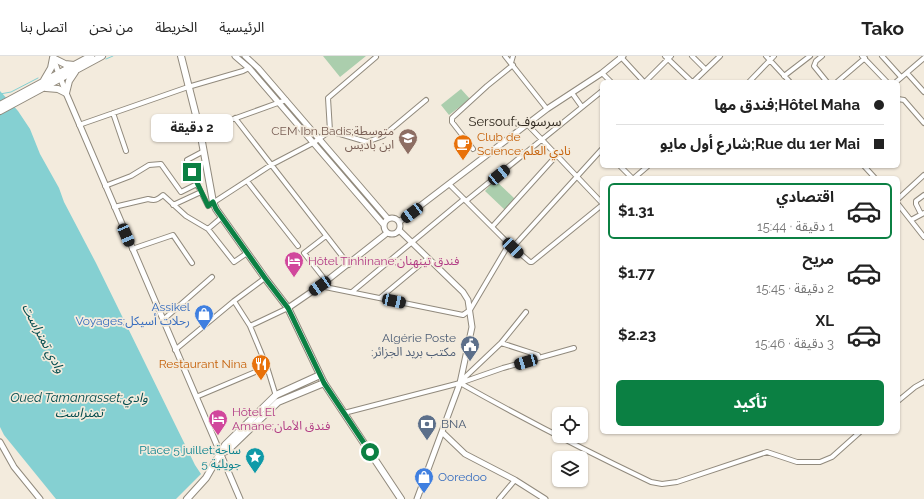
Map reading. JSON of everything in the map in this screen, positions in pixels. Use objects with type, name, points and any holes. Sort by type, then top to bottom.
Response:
[{"type":"main road","points":[[42,85],[54,87],[66,93],[69,81],[76,68],[91,56]]},
{"type":"main road","points":[[0,105],[102,56]]},
{"type":"main road","points":[[181,56],[200,131],[213,202],[247,253],[288,308],[324,383],[401,499]]},
{"type":"main road","points":[[0,111],[42,85],[51,68],[53,57],[76,68]]},
{"type":"main road","points":[[187,499],[206,478],[226,445],[276,395],[320,375]]},
{"type":"main road","points":[[221,454],[228,450],[278,402],[324,383]]},
{"type":"street","points":[[235,56],[249,68],[384,225],[384,229],[387,233]]},
{"type":"street","points":[[245,56],[258,68],[388,219]]},
{"type":"street","points":[[505,56],[547,109]]},
{"type":"street","points":[[473,149],[452,122],[452,118],[512,64],[513,56]]},
{"type":"street","points":[[692,56],[705,69]]},
{"type":"street","points":[[695,80],[720,56]]},
{"type":"street","points":[[766,56],[788,80]]},
{"type":"street","points":[[751,80],[774,56]]},
{"type":"street","points":[[784,76],[810,56]]},
{"type":"street","points":[[822,56],[816,61],[814,66],[825,80]]},
{"type":"street","points":[[882,56],[901,77]]},
{"type":"street","points":[[53,57],[79,125],[240,499]]},
{"type":"street","points":[[330,132],[328,98],[376,57]]},
{"type":"street","points":[[399,222],[547,109],[602,73],[622,57],[642,80]]},
{"type":"street","points":[[646,80],[668,57],[690,80]]},
{"type":"street","points":[[839,80],[864,57],[884,80]]},
{"type":"street","points":[[898,80],[924,58]]},
{"type":"street","points":[[79,125],[188,87],[249,68]]},
{"type":"street","points":[[602,73],[609,80]]},
{"type":"street","points":[[907,73],[924,92]]},
{"type":"street","points":[[572,93],[582,107]]},
{"type":"street","points":[[352,292],[411,242],[542,140],[600,93]]},
{"type":"street","points":[[900,99],[904,100],[924,123]]},
{"type":"street","points":[[200,131],[286,100]]},
{"type":"street","points":[[204,151],[187,160],[208,206],[272,165],[330,132],[367,142],[384,136],[426,100]]},
{"type":"street","points":[[113,114],[126,151]]},
{"type":"street","points":[[235,118],[349,264]]},
{"type":"street","points":[[528,124],[600,202]]},
{"type":"street","points":[[513,248],[600,151]]},
{"type":"street","points":[[492,227],[557,155]]},
{"type":"street","points":[[105,186],[131,176],[149,166],[161,164],[181,192],[197,184]]},
{"type":"street","points":[[622,168],[631,176]]},
{"type":"street","points":[[636,176],[646,168]]},
{"type":"street","points":[[866,168],[873,176]]},
{"type":"street","points":[[900,197],[924,175]]},
{"type":"street","points":[[247,181],[298,246]]},
{"type":"street","points":[[450,184],[513,248],[527,261],[532,262],[600,206]]},
{"type":"street","points":[[173,205],[201,192]]},
{"type":"street","points":[[911,220],[923,213],[916,204],[916,201],[924,195]]},
{"type":"street","points":[[114,207],[148,199],[153,201],[163,196],[186,216],[208,229],[234,262],[247,253]]},
{"type":"street","points":[[900,206],[924,237]]},
{"type":"street","points":[[208,229],[222,217]]},
{"type":"street","points":[[388,219],[393,218],[399,222]]},
{"type":"street","points":[[384,225],[388,219]]},
{"type":"street","points":[[250,326],[288,308],[320,286],[387,233],[395,234],[399,230],[399,222]]},
{"type":"street","points":[[399,230],[463,292],[468,300],[472,327],[460,383],[417,499]]},
{"type":"street","points":[[132,249],[173,235],[192,263]]},
{"type":"street","points":[[326,236],[304,253],[326,281]]},
{"type":"street","points":[[320,286],[462,315],[470,310],[509,244]]},
{"type":"street","points":[[380,298],[428,258]]},
{"type":"street","points":[[163,320],[212,278]]},
{"type":"street","points":[[175,350],[234,301],[265,278]]},
{"type":"street","points":[[234,301],[250,326],[267,367],[278,402]]},
{"type":"street","points":[[460,383],[501,343],[526,312]]},
{"type":"street","points":[[501,343],[538,355],[538,358]]},
{"type":"street","points":[[344,413],[460,383],[574,348]]},
{"type":"street","points":[[196,397],[267,367]]},
{"type":"street","points":[[900,399],[915,387],[924,382]]},
{"type":"street","points":[[460,383],[583,450],[656,484],[678,482],[767,452],[798,462],[820,462],[832,457],[858,434]]},
{"type":"street","points":[[442,432],[465,454],[515,480],[545,499]]},
{"type":"street","points":[[0,442],[14,467],[40,499]]},
{"type":"street","points":[[498,499],[515,480]]},
{"type":"green space","points":[[323,56],[366,56],[340,77]]},
{"type":"green space","points":[[461,89],[470,99],[449,115],[441,105]]},
{"type":"green space","points":[[495,180],[515,199],[505,210],[485,191]]},
{"type":"water","name":"Oued Tamanrasset;وادي تمنراست","points":[[0,91],[18,111],[30,129],[40,154],[59,188],[64,202],[96,263],[195,465],[201,474],[176,499],[56,499],[4,435],[0,427]]},
{"type":"waterway","points":[[106,59],[113,56]]},
{"type":"waterway","points":[[0,94],[11,92],[38,78]]},
{"type":"place","name":"CEM Ibn Badis;متوسطة ابن باديس","points":[[408,155]]},
{"type":"place","name":"Club de Science;نادي العلم","points":[[463,161]]},
{"type":"place","name":"Hôtel Tinhinane;فندق تينهنان","points":[[294,278]]},
{"type":"place","name":"Assikel Voyages;رحلات أسيكل","points":[[204,331]]},
{"type":"place","name":"Algérie Poste ;مكتب بريد الجزائر","points":[[470,362]]},
{"type":"place","name":"Restaurant Nina","points":[[261,381]]},
{"type":"place","name":"Hôtel El Amane;فندق الأمان","points":[[218,436]]},
{"type":"place","name":"BNA","points":[[427,441]]},
{"type":"place","name":"Place 5 juillet;ساحة 5 جويلية","points":[[255,474]]},
{"type":"place","name":"Ooredoo","points":[[424,494]]},
{"type":"district","name":"Sersouf;سرسوف","points":[[515,121]]},
{"type":"route","points":[[192,172],[208,206],[213,202],[216,209],[288,308],[324,383],[370,452]]},
{"type":"water label","name":"وادي تمنراست","points":[[44,338]]}]
